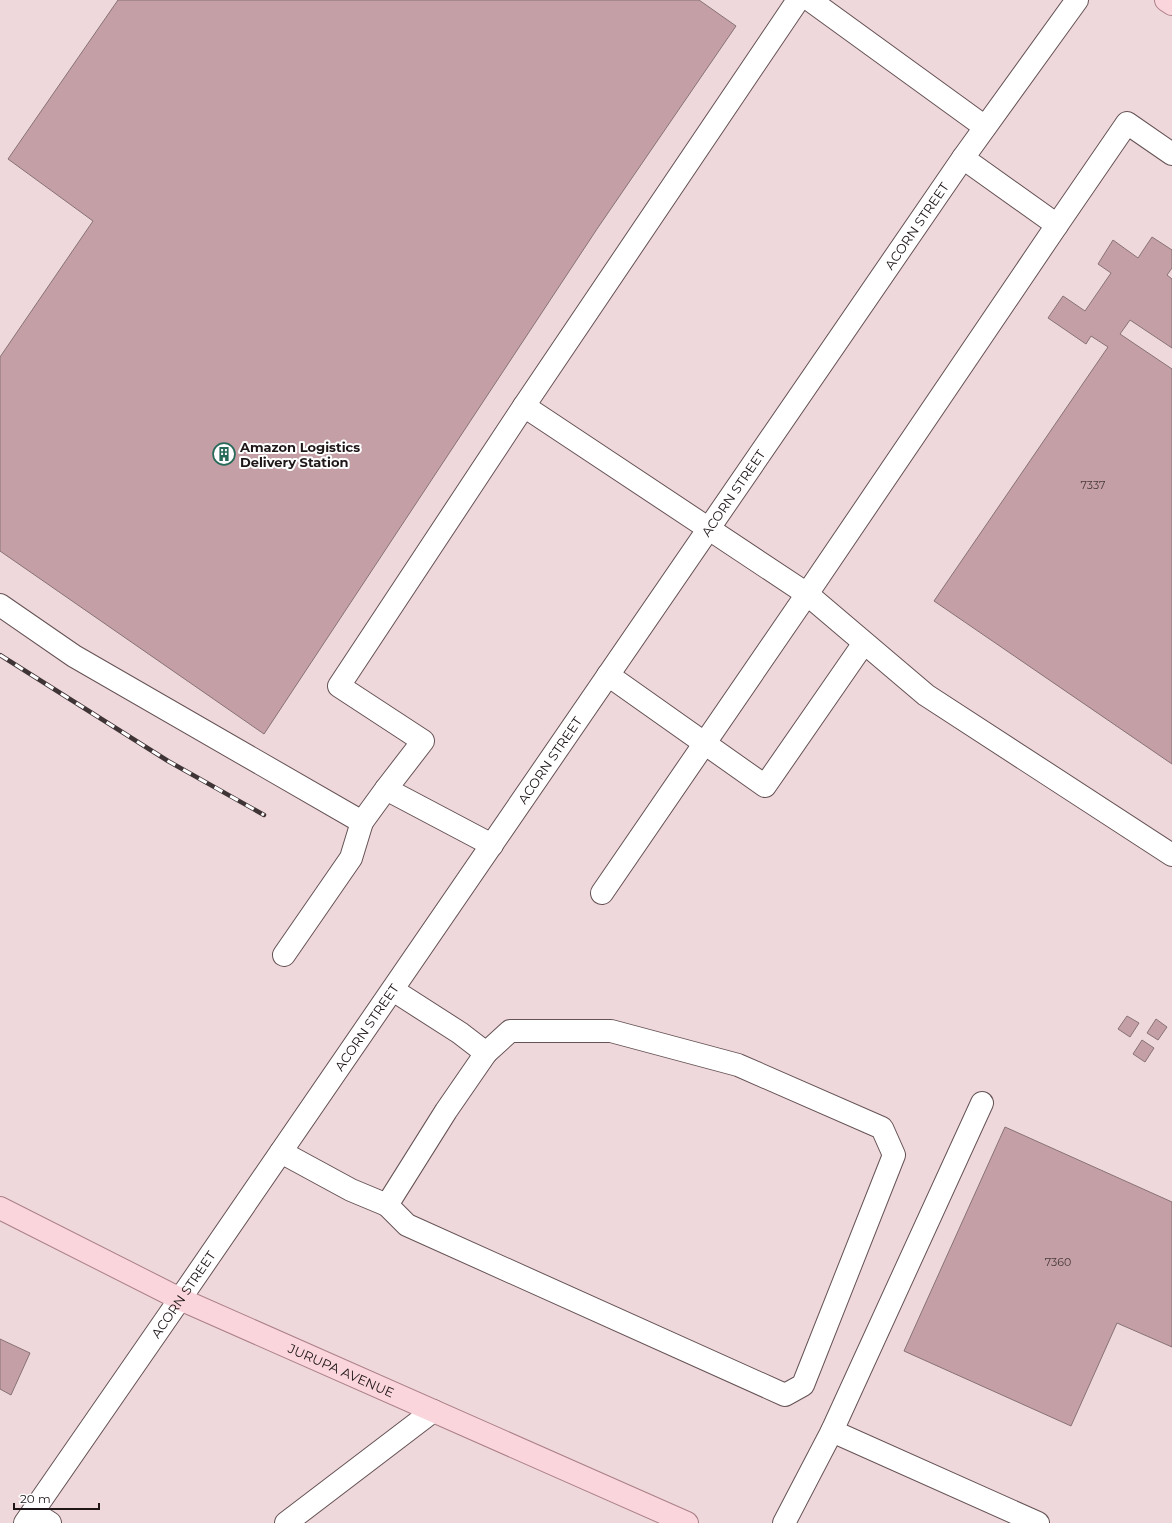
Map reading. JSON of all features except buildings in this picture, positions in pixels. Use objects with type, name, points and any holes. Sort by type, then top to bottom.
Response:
[{"type":"main road","points":[[1166,0],[1172,4]]},
{"type":"main road","name":"JURUPA AVENUE","points":[[0,1208],[180,1300],[687,1523]]},
{"type":"street","points":[[284,956],[352,858],[362,822],[386,788],[423,741],[339,686],[524,406],[798,0]]},
{"type":"street","points":[[810,0],[985,127]]},
{"type":"street","name":"ACORN STREET","points":[[36,1519],[180,1300],[281,1152],[963,158],[1077,0]]},
{"type":"street","points":[[602,893],[1127,122],[1172,154]]},
{"type":"street","points":[[963,158],[1057,225]]},
{"type":"street","points":[[524,406],[807,594],[926,695],[1172,855]]},
{"type":"street","points":[[0,604],[74,656],[362,822]]},
{"type":"street","points":[[608,675],[765,786],[864,643]]},
{"type":"street","points":[[386,788],[492,845]]},
{"type":"street","points":[[393,990],[460,1033],[486,1053]]},
{"type":"street","points":[[281,1152],[351,1190],[387,1205],[407,1225],[785,1395],[803,1385],[894,1155],[882,1128],[738,1065],[611,1031],[510,1031],[486,1053],[446,1111],[387,1205]]},
{"type":"street","points":[[784,1523],[832,1432],[982,1102]]},
{"type":"street","points":[[286,1523],[433,1411]]},
{"type":"street","points":[[832,1432],[1038,1523]]},
{"type":"railway","points":[[0,655],[168,761],[264,815]]},
{"type":"place","name":"Amazon Logistics Delivery Station","points":[[224,454]]}]
